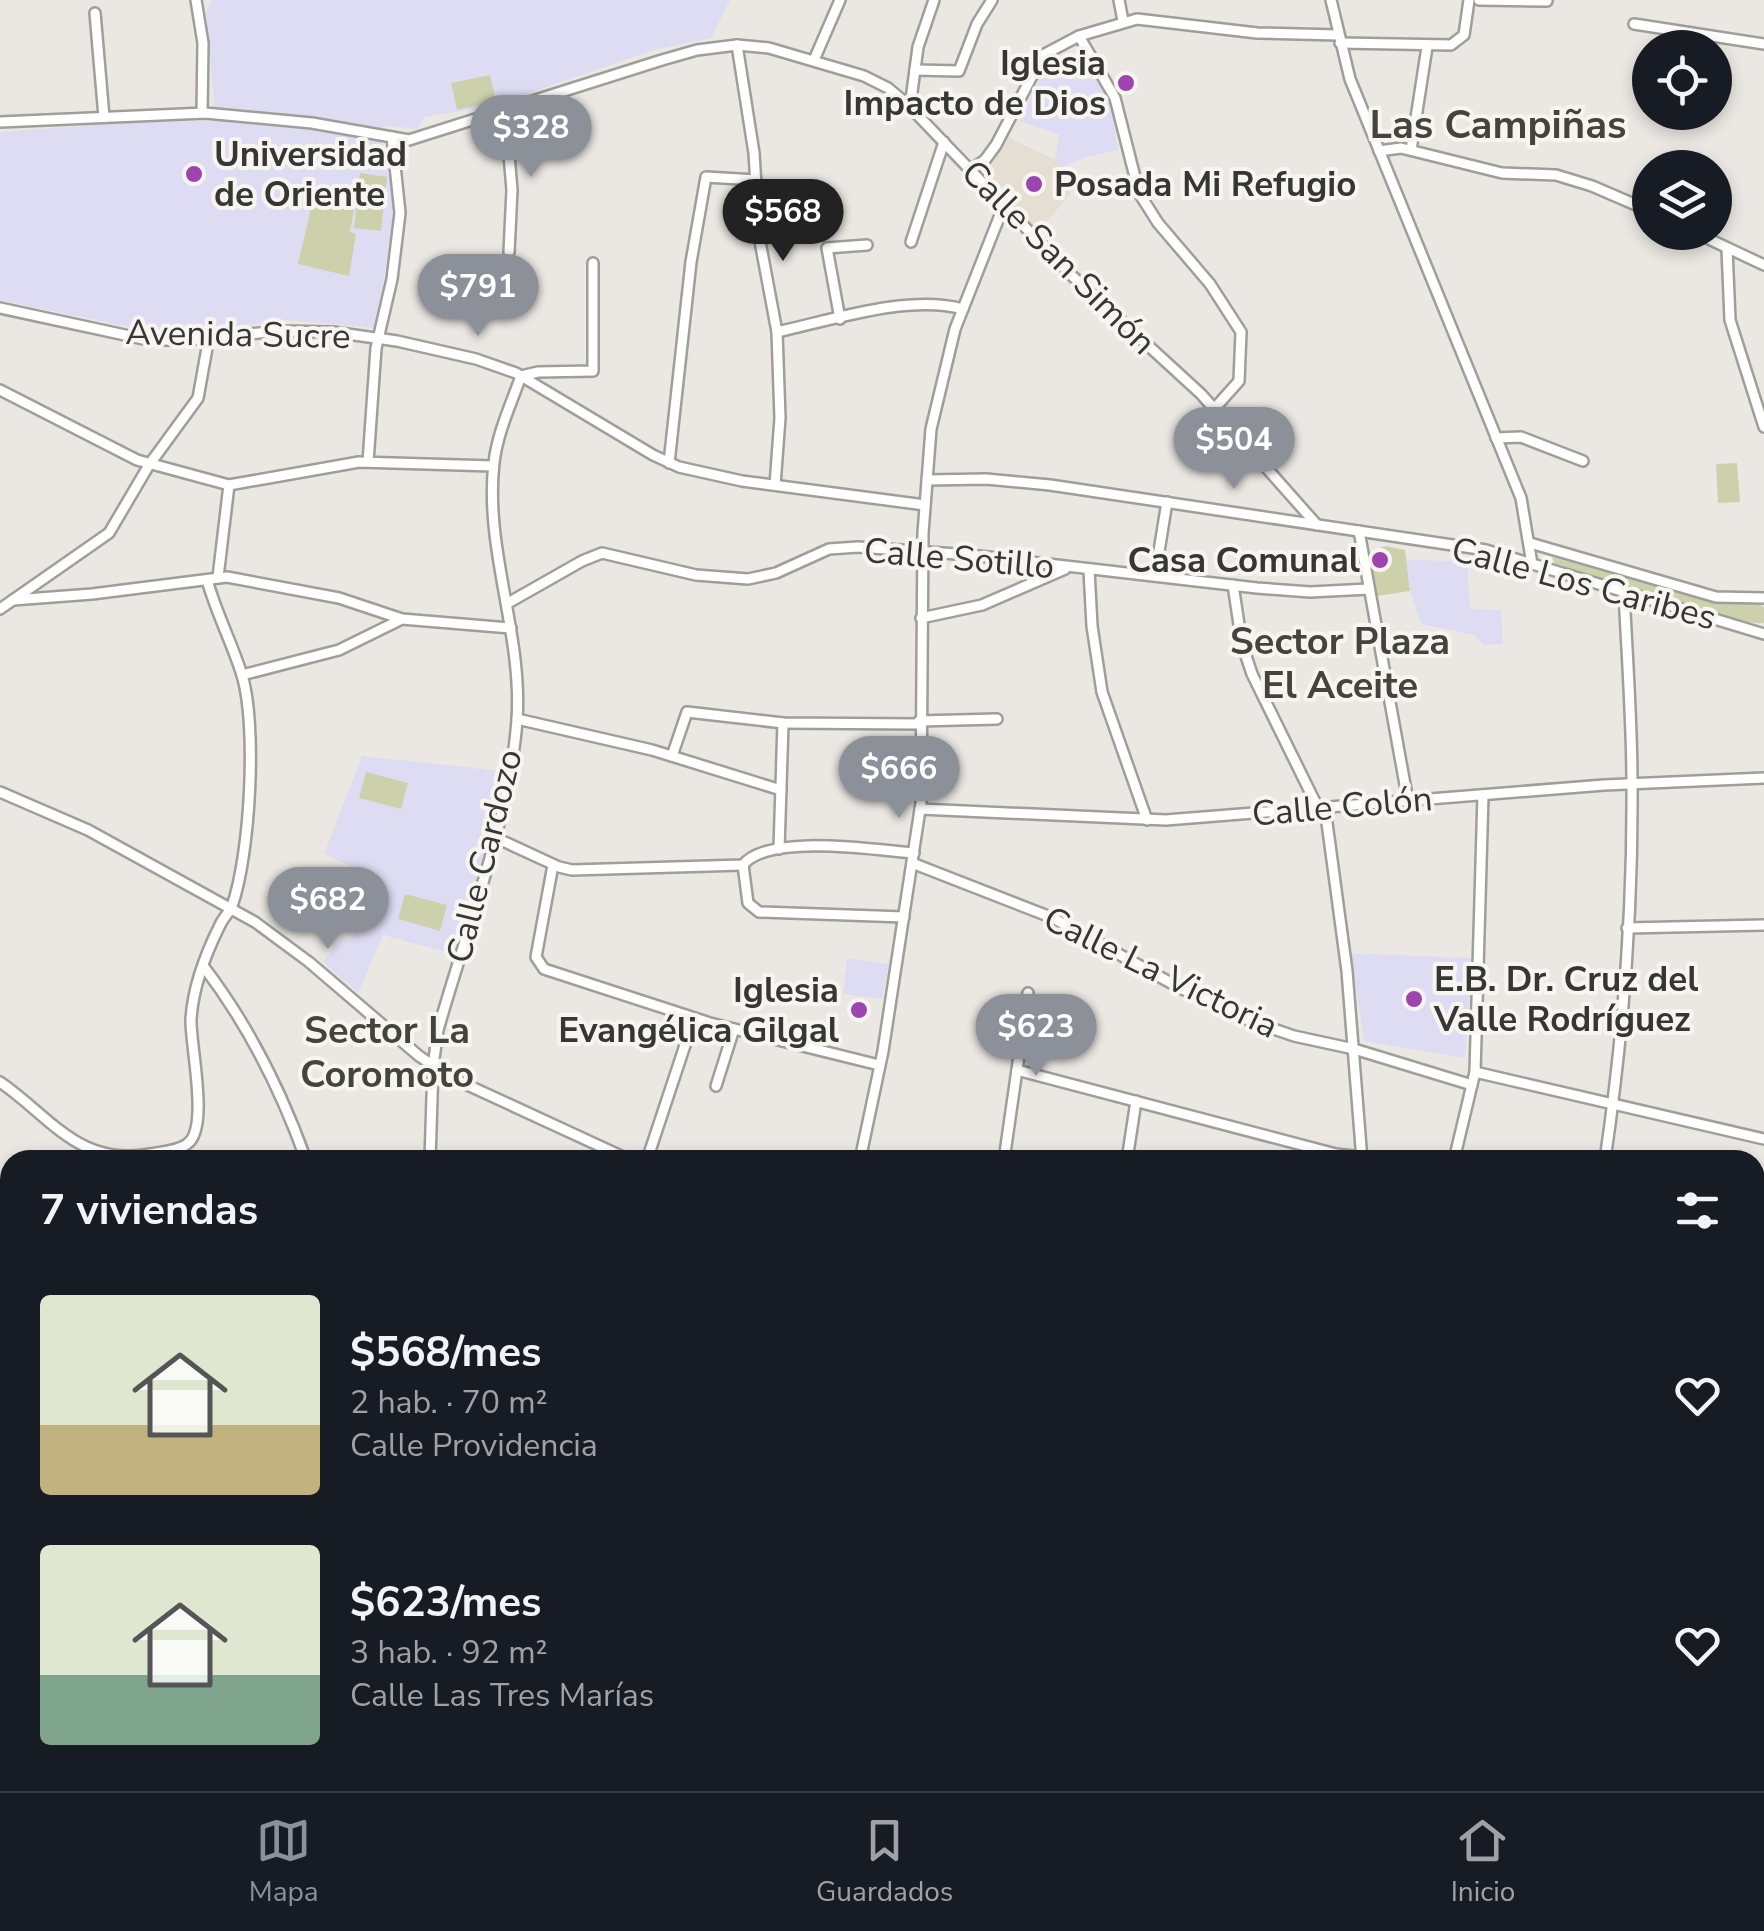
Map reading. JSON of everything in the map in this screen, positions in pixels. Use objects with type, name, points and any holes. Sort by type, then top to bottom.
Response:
[{"type":"street","points":[[196,0],[203,43],[202,113]]},
{"type":"street","points":[[814,60],[840,0]]},
{"type":"street","points":[[910,107],[922,30],[934,0]]},
{"type":"street","points":[[915,70],[960,71],[977,24],[992,0]]},
{"type":"street","points":[[1119,0],[1123,21]]},
{"type":"street","points":[[1331,0],[1350,79],[1521,498],[1532,564]]},
{"type":"street","points":[[970,170],[985,160],[996,145],[1043,56],[1079,36],[1123,21],[1427,47],[1462,40],[1469,0]]},
{"type":"street","points":[[1479,0],[1547,1]]},
{"type":"street","points":[[96,13],[104,117]]},
{"type":"street","points":[[1634,24],[1764,44]]},
{"type":"street","points":[[1079,36],[1115,98],[1139,193],[1158,223],[1210,284],[1241,332],[1239,381],[1214,409]]},
{"type":"street","points":[[737,44],[756,180],[759,236],[777,332],[780,418],[775,486]]},
{"type":"street","name":"Calle San Simón","points":[[0,122],[202,113],[312,123],[416,139],[680,55],[737,44],[814,60],[877,81],[910,107],[1069,273],[1214,409],[1316,525]]},
{"type":"street","points":[[1410,150],[1427,47]]},
{"type":"street","points":[[506,110],[512,190],[510,252]]},
{"type":"street","points":[[368,462],[379,338],[392,279],[400,213],[392,137]]},
{"type":"street","points":[[911,242],[944,142]]},
{"type":"street","points":[[1378,150],[1410,150],[1488,171],[1567,178],[1632,204]]},
{"type":"street","points":[[670,464],[691,262],[706,177],[756,180]]},
{"type":"street","points":[[862,1150],[880,1066],[920,810],[923,551],[936,404],[948,352],[1004,205]]},
{"type":"street","points":[[840,318],[827,248],[867,246]]},
{"type":"street","points":[[1727,250],[1732,330],[1764,427]]},
{"type":"street","points":[[1729,250],[1764,265]]},
{"type":"street","points":[[521,376],[593,371],[593,263]]},
{"type":"street","points":[[777,332],[927,303],[963,309]]},
{"type":"street","name":"Avenida Sucre","points":[[0,308],[148,340],[311,331],[379,338],[493,363],[670,464],[695,472],[925,505]]},
{"type":"street","points":[[0,609],[102,540],[116,524],[150,465],[198,398],[209,337]]},
{"type":"street","name":"Calle Cardozo","points":[[430,1150],[438,1030],[507,786],[517,719],[493,466],[521,376]]},
{"type":"street","points":[[0,390],[150,465],[229,485],[368,462],[493,466]]},
{"type":"street","points":[[0,400],[13,394]]},
{"type":"street","points":[[1496,438],[1522,437],[1583,461]]},
{"type":"street","name":"Calle Los Caribes","points":[[927,480],[999,480],[1486,550],[1764,634]]},
{"type":"street","points":[[169,1150],[186,1145],[194,1134],[198,1093],[191,1020],[195,990],[220,924],[231,909],[249,790],[250,732],[242,675],[216,611],[212,578],[229,485]]},
{"type":"street","points":[[1155,576],[1167,502]]},
{"type":"street","points":[[1359,532],[1408,801]]},
{"type":"street","name":"Calle Los Caribes","points":[[1530,543],[1716,598],[1764,598]]},
{"type":"street","name":"Calle Sotillo","points":[[508,603],[602,553],[735,580],[776,573],[829,550],[858,547],[1310,592],[1370,589]]},
{"type":"street","points":[[922,618],[982,605],[1067,568]]},
{"type":"street","points":[[1089,570],[1102,692],[1148,820]]},
{"type":"street","points":[[12,600],[212,578],[315,592],[402,620],[511,628]]},
{"type":"street","points":[[1233,585],[1242,644],[1252,674],[1321,808],[1347,970],[1361,1150]]},
{"type":"street","points":[[1606,1150],[1627,928],[1632,784],[1624,592]]},
{"type":"street","points":[[242,675],[339,650],[402,620]]},
{"type":"street","points":[[672,756],[687,712],[783,723],[996,719]]},
{"type":"street","points":[[517,719],[672,756],[781,790]]},
{"type":"street","points":[[494,837],[572,870],[742,865],[749,858],[779,849],[783,723]]},
{"type":"street","name":"Calle Colón","points":[[920,810],[968,809],[1148,820],[1764,778]]},
{"type":"street","points":[[0,792],[88,830],[274,934],[450,1077],[608,1150]]},
{"type":"street","points":[[1456,1150],[1475,1072],[1482,796]]},
{"type":"street","name":"Calle La Victoria","points":[[779,849],[822,846],[913,858],[1053,918],[1182,989],[1248,1020],[1472,1085]]},
{"type":"street","points":[[554,865],[536,950],[539,965],[575,981],[694,1018],[880,1066]]},
{"type":"street","points":[[742,865],[748,903],[759,912],[904,917]]},
{"type":"street","points":[[1627,928],[1764,925]]},
{"type":"street","points":[[204,967],[275,1080],[302,1150]]},
{"type":"street","points":[[1005,1150],[1028,993]]},
{"type":"street","points":[[650,1150],[694,1018]]},
{"type":"street","points":[[716,1086],[734,1029]]},
{"type":"street","points":[[1017,1070],[1321,1150]]},
{"type":"street","points":[[1475,1072],[1764,1139]]},
{"type":"street","points":[[0,1082],[60,1132],[93,1150]]},
{"type":"street","points":[[1129,1150],[1136,1101]]},
{"type":"shaded area","name":"Universidad de Oriente","points":[[212,0],[730,0],[711,38],[654,50],[491,106],[425,117],[417,129],[384,126],[382,141],[395,207],[376,328],[288,320],[167,335],[0,300],[0,132],[134,122],[216,121],[206,12]]},
{"type":"shaded area","points":[[1047,62],[1088,66],[1096,72],[1113,112],[1118,150],[1062,167],[1055,159],[1059,135],[1020,121]]},
{"type":"shaded area","name":"Posada Mi Refugio","points":[[1008,137],[1057,161],[1077,185],[1039,232],[987,179],[986,163]]},
{"type":"shaded area","points":[[1406,560],[1467,561],[1470,609],[1501,610],[1503,644],[1484,645],[1474,635],[1421,624]]},
{"type":"shaded area","points":[[362,756],[503,771],[478,875],[453,954],[383,935],[358,993],[323,962],[342,937],[350,941],[377,878],[324,854]]},
{"type":"shaded area","name":"E.B. Dr. Cruz del Valle Rodríguez","points":[[1351,953],[1472,958],[1465,1058],[1364,1041]]},
{"type":"shaded area","points":[[847,958],[889,964],[882,999],[843,994]]},
{"type":"green space","points":[[490,75],[496,101],[457,110],[451,83]]},
{"type":"green space","points":[[360,173],[387,177],[381,231],[354,228]]},
{"type":"green space","points":[[321,204],[354,209],[350,232],[356,234],[349,276],[298,264],[311,208]]},
{"type":"green space","points":[[1737,463],[1740,502],[1718,503],[1716,464]]},
{"type":"green space","points":[[1386,546],[1405,550],[1410,591],[1377,596],[1371,560],[1376,549]]},
{"type":"green space","points":[[1552,557],[1710,602],[1758,604],[1764,607],[1764,623],[1751,623],[1664,599],[1554,563]]},
{"type":"green space","points":[[366,772],[408,783],[401,809],[359,798]]},
{"type":"green space","points":[[405,894],[447,905],[440,931],[398,919]]},
{"type":"place","name":"Iglesia Impacto de Dios","points":[[1126,83]]},
{"type":"place","name":"Universidad de Oriente","points":[[194,174]]},
{"type":"place","name":"Posada Mi Refugio","points":[[1034,184]]},
{"type":"place","name":"Casa Comunal","points":[[1380,560]]},
{"type":"place","name":"E.B. Dr. Cruz del Valle Rodríguez","points":[[1414,999]]},
{"type":"place","name":"Iglesia Evangélica Gilgal","points":[[859,1010]]},
{"type":"district","name":"Las Campiñas","points":[[1498,124]]},
{"type":"district","name":"Sector Plaza El Aceite","points":[[1340,663]]},
{"type":"district","name":"Sector La Coromoto","points":[[387,1052]]}]
